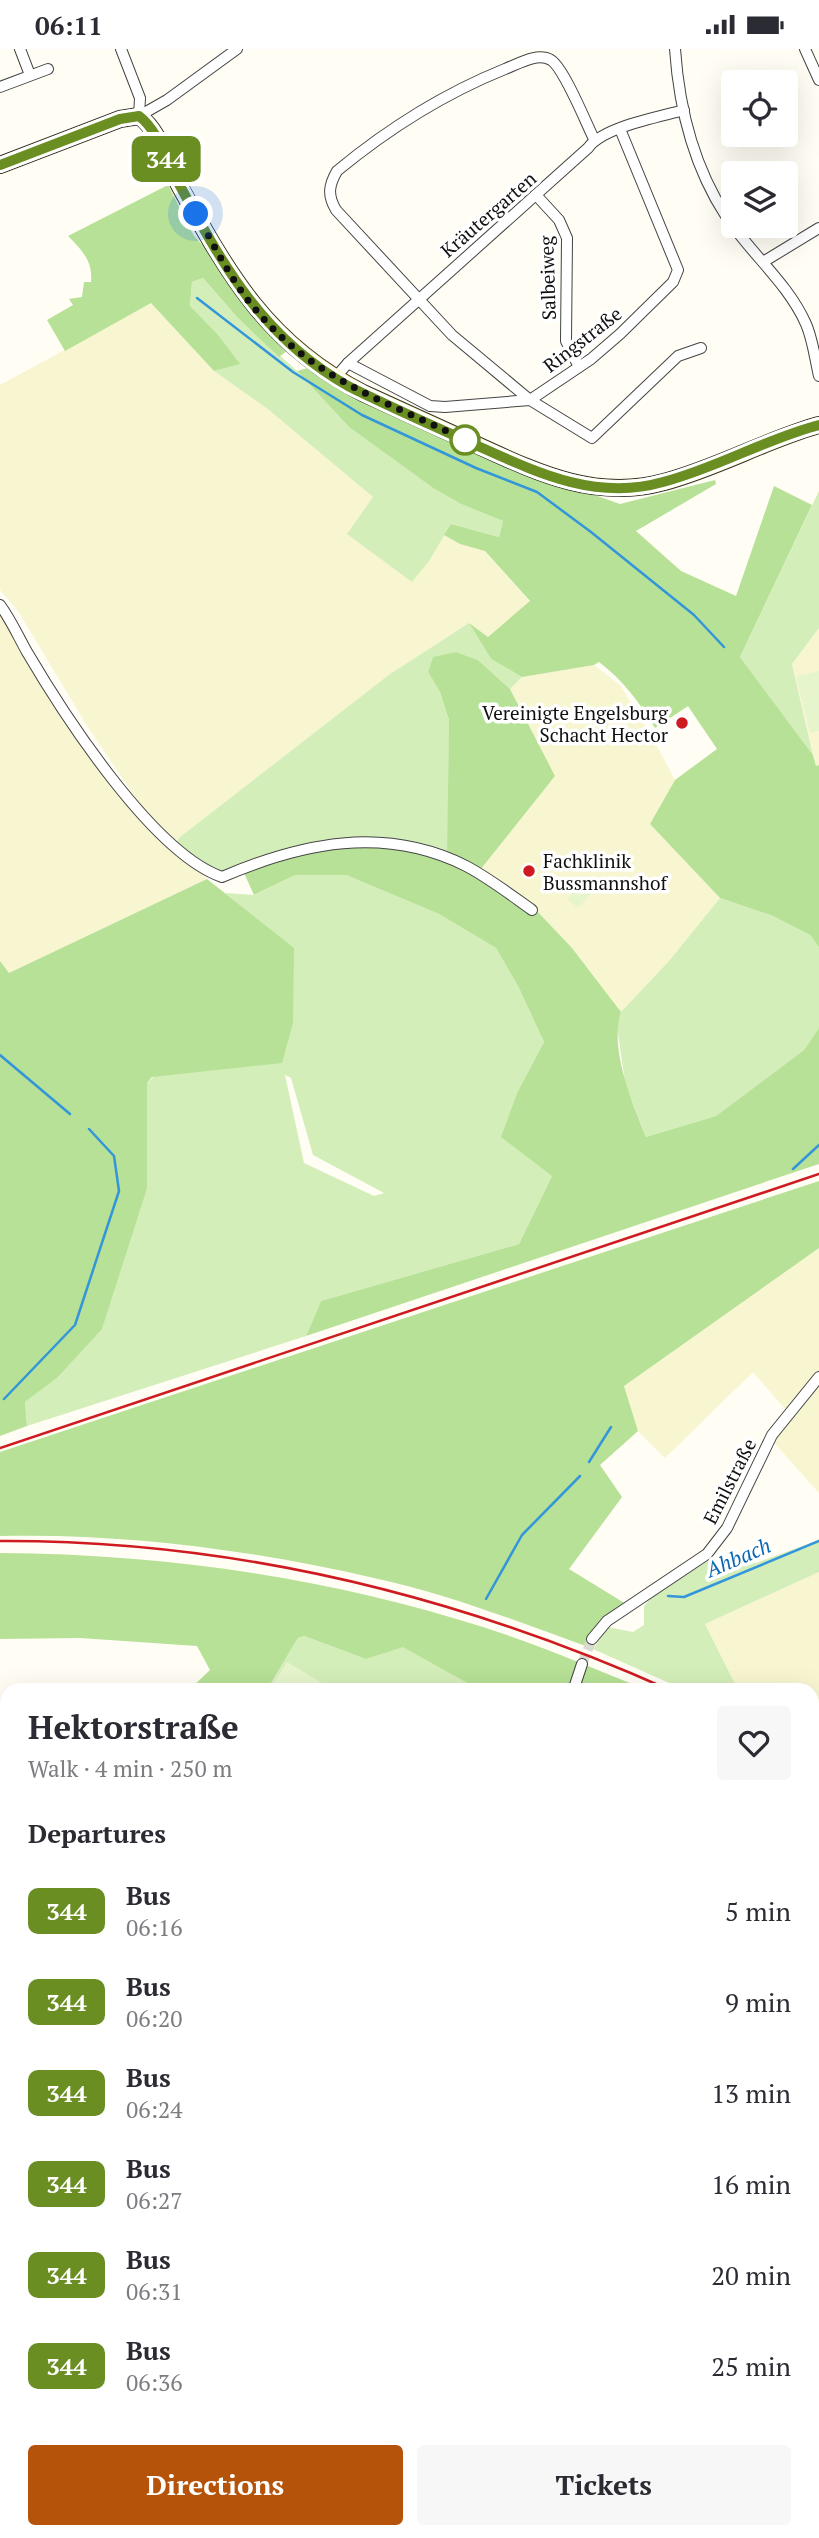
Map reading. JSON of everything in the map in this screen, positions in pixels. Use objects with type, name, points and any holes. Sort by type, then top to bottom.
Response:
[{"type":"street","points":[[20,49],[30,75]]},
{"type":"street","points":[[121,49],[140,98],[139,116],[152,129],[184,193],[236,283],[254,307],[288,343],[335,378],[536,472],[590,487],[626,489],[663,482],[819,425]]},
{"type":"street","points":[[0,165],[120,119],[139,116],[167,100],[237,49]]},
{"type":"street","points":[[675,49],[684,110],[699,164],[716,200],[737,232],[798,310],[805,323],[819,376]]},
{"type":"street","points":[[805,49],[819,80]]},
{"type":"street","points":[[594,139],[562,73],[551,60],[536,57],[486,77],[422,109],[381,136],[337,171],[329,192],[331,201],[452,335],[530,400],[592,438],[678,356],[701,348]]},
{"type":"street","points":[[0,87],[48,69]]},
{"type":"street","name":"Kräutergarten","points":[[335,378],[417,299],[588,148],[594,139],[684,110]]},
{"type":"street","name":"Ringstraße","points":[[348,363],[430,405],[445,407],[530,400],[579,367],[620,334],[673,282],[678,270],[620,129]]},
{"type":"street","name":"Salbeiweg","points":[[536,195],[559,220],[567,238],[566,341],[579,367]]},
{"type":"street","points":[[763,262],[819,228]]},
{"type":"street","points":[[0,605],[63,709],[108,771],[145,817],[206,872],[222,877],[248,866],[311,847],[371,841],[391,843],[425,851],[467,866],[533,910]]},
{"type":"street","name":"Emilstraße","points":[[592,1639],[607,1621],[707,1554],[727,1528],[772,1435],[819,1377]]},
{"type":"street","points":[[575,1683],[582,1664]]},
{"type":"shaded area","points":[[151,303],[214,371],[269,410],[373,497],[348,534],[368,549],[429,561],[444,535],[460,544],[485,551],[530,602],[488,637],[469,623],[390,674],[180,837],[176,843],[147,815],[86,724],[18,611],[0,590],[0,385]]},
{"type":"shaded area","points":[[0,610],[47,690],[177,852],[207,879],[9,973],[0,961]]},
{"type":"shaded area","points":[[819,628],[819,765],[816,766],[792,664]]},
{"type":"shaded area","points":[[594,665],[620,685],[675,780],[650,824],[720,898],[669,961],[621,1012],[572,948],[536,910],[480,870],[555,776],[510,689],[522,677]]},
{"type":"shaded area","points":[[819,1248],[819,1493],[769,1437],[786,1410],[753,1372],[665,1458],[638,1431],[624,1386]]},
{"type":"shaded area","points":[[819,1572],[819,1683],[734,1683],[705,1624]]},
{"type":"green space","points":[[168,185],[194,236],[215,258],[288,350],[279,357],[238,318],[203,278],[192,282],[190,306],[218,335],[240,364],[214,371],[151,303],[65,351],[47,320],[73,305],[69,299],[82,297],[84,282],[91,282],[88,262],[68,236]]},
{"type":"green space","points":[[203,278],[238,318],[297,371],[349,427],[433,488],[461,504],[503,521],[499,537],[451,524],[429,561],[412,582],[347,534],[373,497],[269,410],[214,371],[239,364],[190,306],[192,282]]},
{"type":"green space","points":[[308,368],[355,396],[504,463],[620,504],[715,480],[716,484],[636,531],[681,571],[736,596],[774,486],[812,505],[740,657],[813,755],[816,766],[819,765],[819,947],[810,935],[773,916],[720,898],[650,824],[675,780],[717,749],[688,706],[655,728],[630,692],[599,662],[522,677],[491,659],[469,623],[488,637],[530,601],[485,551],[460,544],[444,535],[451,524],[499,537],[503,521],[461,504],[433,488],[349,427],[297,371]]},
{"type":"green space","points":[[819,491],[819,628],[792,664],[813,755],[740,657]]},
{"type":"green space","points":[[469,623],[491,659],[522,677],[510,689],[478,660],[456,652],[433,658],[428,672],[440,692],[449,720],[448,855],[222,873],[206,867],[176,843],[180,837],[390,674]]},
{"type":"green space","points":[[456,652],[478,660],[510,689],[555,776],[480,870],[536,910],[572,948],[621,1012],[618,1027],[620,1059],[646,1137],[716,1116],[804,1050],[819,1028],[819,1164],[306,1336],[321,1301],[519,1244],[552,1176],[501,1137],[518,1091],[544,1042],[518,986],[496,948],[439,914],[346,875],[295,875],[254,895],[244,873],[301,855],[338,847],[378,846],[405,849],[447,861],[449,720],[440,692],[428,672],[433,657]]},
{"type":"green space","points":[[819,671],[819,731],[810,733],[796,676]]},
{"type":"green space","points":[[295,875],[346,875],[439,914],[496,948],[518,986],[544,1042],[518,1091],[552,1176],[519,1244],[321,1301],[306,1336],[27,1426],[25,1402],[57,1378],[102,1328],[147,1189],[147,1083],[293,948],[225,893],[255,895]],"holes":[[[285,1075],[291,1078],[313,1155],[384,1193],[374,1196],[304,1163]]]},
{"type":"green space","points":[[207,879],[294,948],[293,1023],[282,1063],[152,1077],[147,1083],[147,1189],[102,1329],[57,1378],[25,1402],[27,1426],[0,1436],[0,961],[9,973]]},
{"type":"green space","points":[[585,879],[596,888],[578,908],[567,899]]},
{"type":"green space","points":[[720,898],[773,916],[810,935],[819,947],[819,1028],[804,1050],[716,1116],[646,1137],[625,1082],[617,1026],[621,1012],[669,961]]},
{"type":"green space","points":[[819,1181],[819,1248],[624,1386],[638,1431],[600,1465],[622,1497],[569,1569],[626,1604],[599,1621],[591,1648],[429,1592],[282,1559],[188,1545],[94,1537],[0,1536],[0,1452]]},
{"type":"green space","points":[[819,1540],[819,1572],[705,1624],[734,1683],[669,1683],[593,1649],[608,1627],[633,1632],[644,1625],[644,1606],[654,1595],[708,1561],[756,1563]]},
{"type":"green space","points":[[0,1553],[122,1558],[244,1572],[365,1594],[504,1634],[630,1683],[467,1683],[403,1647],[366,1659],[304,1636],[298,1638],[271,1683],[196,1683],[210,1670],[197,1646],[80,1638],[0,1639]]},
{"type":"green space","points":[[304,1636],[366,1659],[403,1646],[467,1683],[272,1683],[298,1638]]},
{"type":"green space","points":[[287,1662],[322,1683],[274,1683]]},
{"type":"waterway","points":[[197,298],[293,372],[362,415],[476,468],[537,492],[694,615],[724,647]]},
{"type":"waterway","points":[[0,1055],[70,1114]]},
{"type":"waterway","points":[[4,1399],[75,1325],[119,1191],[114,1156],[89,1129]]},
{"type":"waterway","points":[[793,1169],[819,1145]]},
{"type":"waterway","points":[[589,1462],[611,1427]]},
{"type":"waterway","points":[[486,1599],[522,1535],[580,1476]]},
{"type":"waterway","name":"Ahbach","points":[[668,1596],[684,1597],[819,1541]]},
{"type":"tunnel","points":[[582,1664],[592,1639]]},
{"type":"railway","points":[[0,1448],[819,1174]]},
{"type":"railway","points":[[0,1541],[88,1543],[174,1551],[259,1563],[344,1580],[427,1601],[510,1627],[653,1683]]},
{"type":"bus line","name":"344","points":[[0,165],[120,119],[139,116],[152,129],[184,193],[236,283],[254,307],[288,343],[348,386],[551,477],[590,487],[645,487],[677,478],[819,425]]},
{"type":"place","name":"Vereinigte Engelsburg Schacht Hector","points":[[682,723]]},
{"type":"place","name":"Fachklinik Bussmannshof","points":[[529,871]]},
{"type":"route","points":[[196,214],[236,283],[254,307],[274,330],[302,355],[348,386],[465,440]]}]
